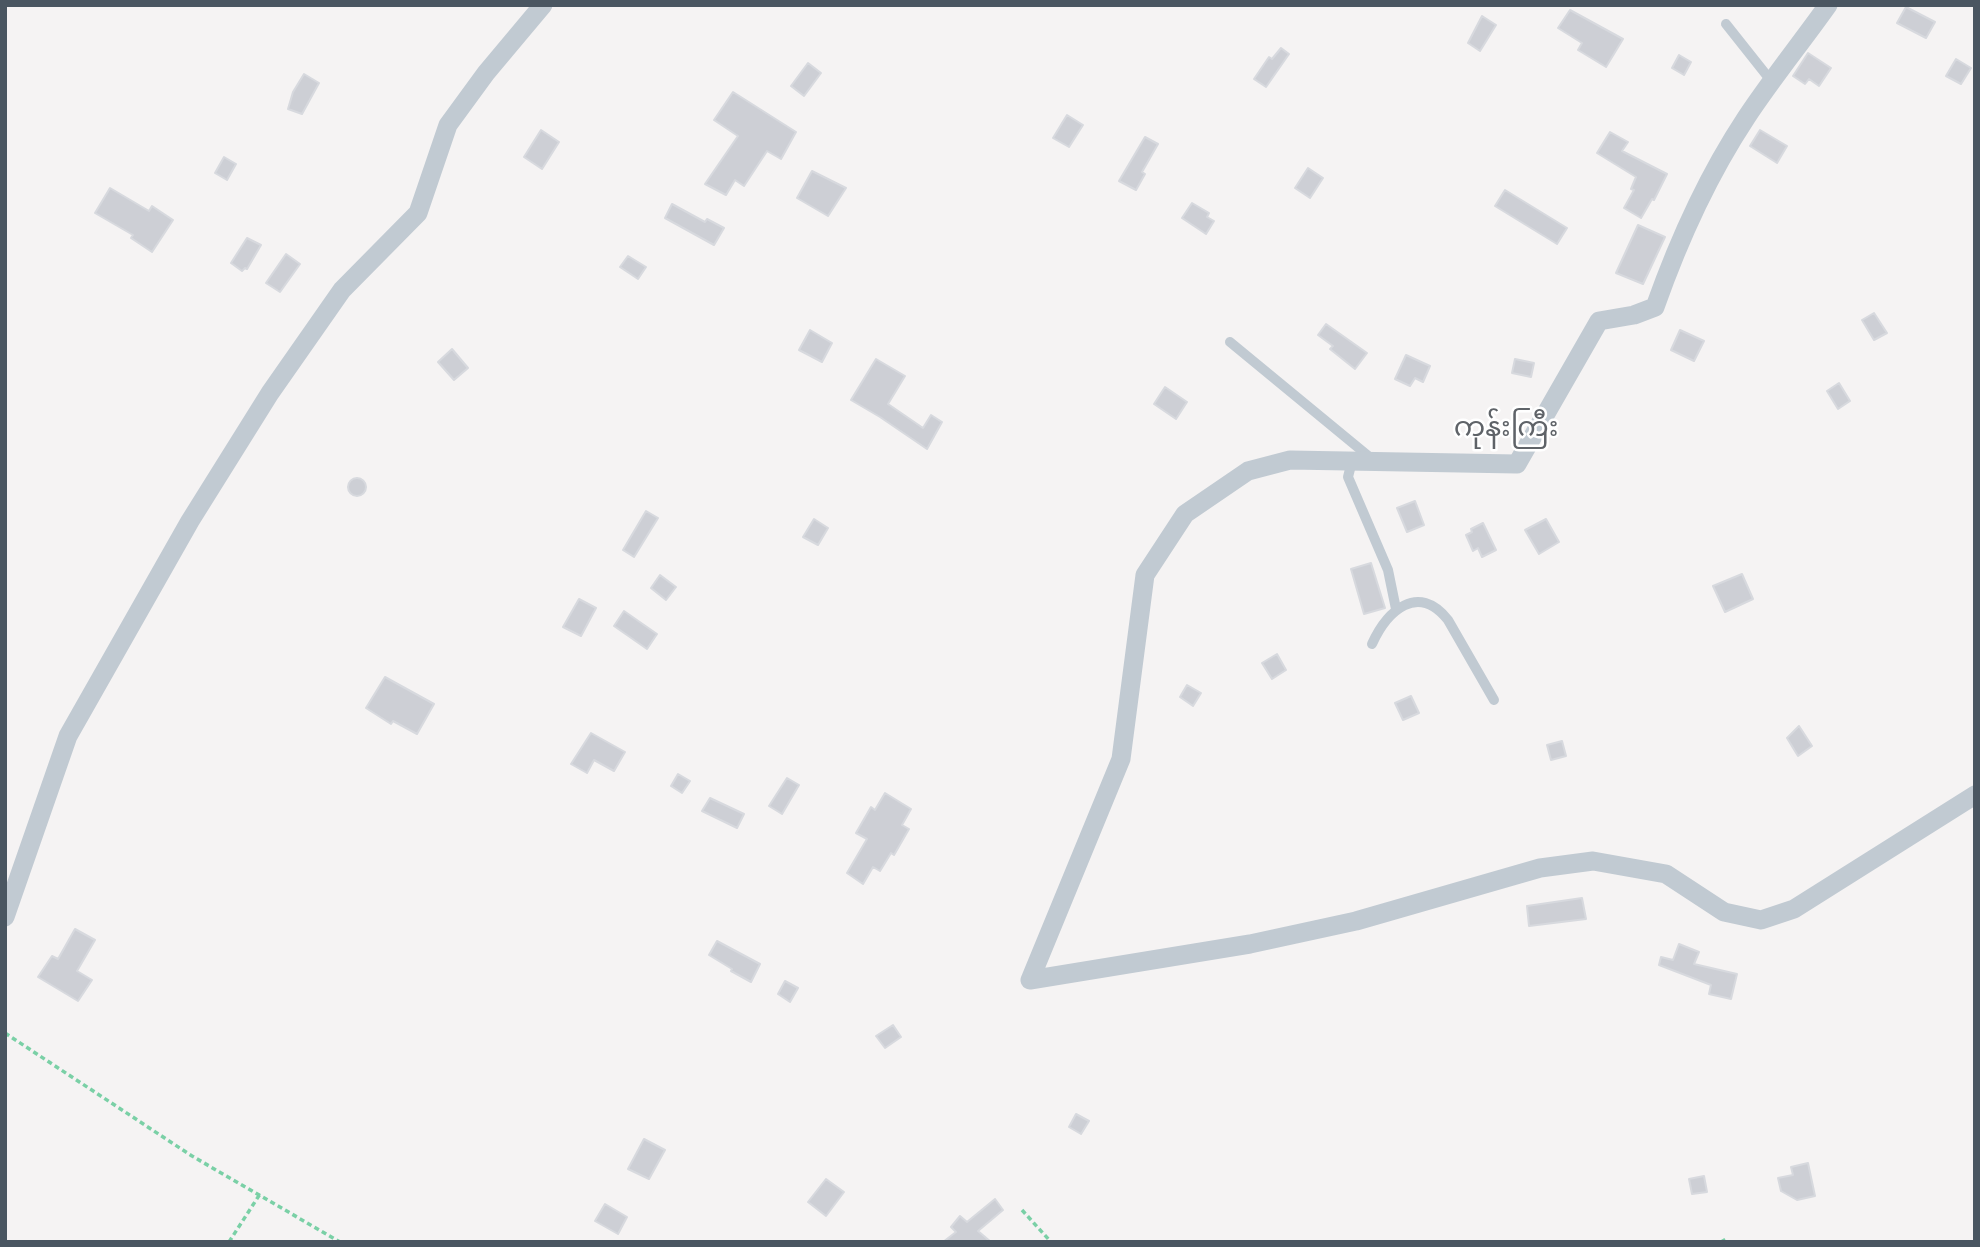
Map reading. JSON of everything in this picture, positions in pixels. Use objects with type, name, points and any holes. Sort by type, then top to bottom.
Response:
[{"type":"street","points":[[5,917],[68,736],[190,521],[270,393],[342,290],[418,213],[448,125],[486,72],[543,5]]},
{"type":"street","points":[[1828,5],[1745,119],[1705,189],[1655,307],[1634,315],[1600,321],[1517,464],[1290,460],[1248,471],[1185,514],[1145,575],[1121,759],[1030,980],[1250,944],[1356,921],[1540,868],[1593,861],[1666,874],[1724,912],[1761,920],[1794,909],[1975,795]]},
{"type":"lane","points":[[1726,24],[1773,82]]},
{"type":"lane","points":[[1230,342],[1375,462]]},
{"type":"lane","points":[[1352,461],[1348,477],[1388,569],[1396,609]]},
{"type":"lane","points":[[1372,644],[1380,627],[1396,609],[1409,603],[1425,602],[1439,609],[1494,700]]},
{"type":"path","points":[[5,1033],[192,1156],[340,1242]]},
{"type":"path","points":[[229,1242],[260,1194]]},
{"type":"path","points":[[1022,1210],[1051,1242]]},
{"type":"path","points":[[1721,1242],[1726,1239]]},
{"type":"building","points":[[1906,7],[1935,22],[1926,38],[1897,23]]},
{"type":"building","points":[[1570,10],[1623,39],[1606,67],[1578,50],[1582,43],[1558,28]]},
{"type":"building","points":[[1482,16],[1496,25],[1480,51],[1468,43]]},
{"type":"building","points":[[1281,48],[1289,54],[1266,87],[1254,79],[1269,57],[1272,59]]},
{"type":"building","points":[[1808,53],[1831,68],[1819,86],[1809,79],[1805,84],[1793,76]]},
{"type":"building","points":[[1679,55],[1691,62],[1684,75],[1672,68]]},
{"type":"building","points":[[1956,59],[1971,68],[1961,84],[1946,76]]},
{"type":"building","points":[[808,63],[821,73],[804,96],[791,86]]},
{"type":"building","points":[[304,74],[319,83],[302,114],[288,109],[293,92]]},
{"type":"building","points":[[733,92],[796,132],[781,159],[767,151],[744,186],[735,180],[726,195],[705,184],[738,136],[714,120]]},
{"type":"building","points":[[1067,115],[1083,125],[1069,147],[1053,138]]},
{"type":"building","points":[[541,130],[559,142],[542,169],[524,157]]},
{"type":"building","points":[[1760,130],[1787,146],[1777,163],[1750,146]]},
{"type":"building","points":[[1610,132],[1628,142],[1622,151],[1667,174],[1641,218],[1624,208],[1634,190],[1631,189],[1636,177],[1597,153]]},
{"type":"building","points":[[1145,137],[1158,144],[1142,172],[1145,174],[1136,190],[1119,181]]},
{"type":"building","points":[[224,157],[236,164],[227,180],[215,173]]},
{"type":"building","points":[[1308,168],[1323,178],[1310,198],[1295,188]]},
{"type":"building","points":[[812,171],[846,188],[828,216],[797,198]]},
{"type":"building","points":[[110,188],[149,211],[152,206],[173,220],[152,252],[131,238],[133,235],[95,213]]},
{"type":"building","points":[[1505,190],[1567,228],[1557,244],[1495,206]]},
{"type":"building","points":[[1192,203],[1209,213],[1207,217],[1214,221],[1206,234],[1182,218]]},
{"type":"building","points":[[672,204],[705,222],[707,219],[724,228],[714,245],[665,218]]},
{"type":"building","points":[[1638,225],[1665,237],[1643,284],[1616,273]]},
{"type":"building","points":[[247,238],[261,245],[247,269],[242,271],[231,263]]},
{"type":"building","points":[[286,254],[300,264],[280,292],[266,283]]},
{"type":"building","points":[[628,256],[646,267],[638,279],[620,267]]},
{"type":"building","points":[[1874,313],[1887,333],[1874,340],[1862,320]]},
{"type":"building","points":[[1326,324],[1367,353],[1355,369],[1330,349],[1333,346],[1318,335]]},
{"type":"building","points":[[810,330],[832,343],[822,362],[799,350]]},
{"type":"building","points":[[1680,330],[1704,341],[1694,361],[1671,350]]},
{"type":"building","points":[[452,349],[468,368],[454,380],[438,362]]},
{"type":"building","points":[[1406,355],[1430,366],[1423,382],[1415,378],[1410,386],[1395,379]]},
{"type":"building","points":[[876,359],[905,376],[888,404],[923,428],[931,415],[942,422],[927,449],[851,400]]},
{"type":"building","points":[[1515,359],[1534,363],[1531,377],[1512,373]]},
{"type":"building","points":[[1839,383],[1850,401],[1838,409],[1827,391]]},
{"type":"building","points":[[1165,387],[1187,402],[1176,419],[1154,404]]},
{"type":"building","points":[[357,478],[363,481],[366,487],[363,493],[357,496],[351,493],[348,487],[351,481]]},
{"type":"building","points":[[1415,501],[1424,525],[1407,532],[1397,508]]},
{"type":"building","points":[[646,511],[658,518],[634,557],[623,550]]},
{"type":"building","points":[[814,519],[828,528],[818,545],[803,537]]},
{"type":"building","points":[[1546,519],[1559,542],[1539,554],[1525,530]]},
{"type":"building","points":[[1483,523],[1496,550],[1482,557],[1478,548],[1473,551],[1466,535]]},
{"type":"building","points":[[1371,563],[1385,608],[1364,614],[1351,569]]},
{"type":"building","points":[[1742,574],[1753,599],[1725,612],[1713,586]]},
{"type":"building","points":[[660,575],[676,587],[666,600],[651,588]]},
{"type":"building","points":[[579,599],[596,608],[581,636],[563,627]]},
{"type":"building","points":[[624,611],[657,634],[647,649],[614,626]]},
{"type":"building","points":[[1277,654],[1286,670],[1272,679],[1262,663]]},
{"type":"building","points":[[385,677],[434,704],[417,734],[393,721],[391,724],[366,708]]},
{"type":"building","points":[[1187,685],[1201,693],[1193,706],[1180,697]]},
{"type":"building","points":[[1411,696],[1419,713],[1403,720],[1395,703]]},
{"type":"building","points":[[1799,726],[1812,746],[1798,756],[1787,738]]},
{"type":"building","points":[[591,733],[625,752],[614,771],[594,760],[587,773],[571,764]]},
{"type":"building","points":[[1562,741],[1566,756],[1551,760],[1547,745]]},
{"type":"building","points":[[678,774],[690,781],[682,793],[671,786]]},
{"type":"building","points":[[787,778],[799,785],[782,814],[769,806]]},
{"type":"building","points":[[885,793],[911,809],[902,825],[909,829],[894,855],[891,853],[880,871],[873,867],[863,884],[847,873],[867,839],[856,833],[871,807],[875,810]]},
{"type":"building","points":[[710,798],[744,814],[737,828],[702,811]]},
{"type":"building","points":[[1582,898],[1586,919],[1529,926],[1527,906]]},
{"type":"building","points":[[75,929],[95,940],[77,971],[92,980],[78,1001],[38,977],[52,956],[58,959]]},
{"type":"building","points":[[717,941],[760,964],[751,982],[709,955]]},
{"type":"building","points":[[1679,944],[1699,952],[1694,964],[1737,974],[1731,999],[1709,994],[1711,985],[1659,965],[1661,957],[1673,960]]},
{"type":"building","points":[[785,981],[798,988],[790,1002],[778,994]]},
{"type":"building","points":[[893,1025],[901,1037],[885,1048],[876,1036]]},
{"type":"building","points":[[1076,1114],[1089,1121],[1081,1134],[1069,1127]]},
{"type":"building","points":[[644,1139],[665,1150],[649,1179],[628,1169]]},
{"type":"building","points":[[1808,1163],[1815,1196],[1797,1200],[1781,1191],[1778,1178],[1793,1175],[1791,1167]]},
{"type":"building","points":[[1704,1176],[1707,1192],[1692,1194],[1689,1179]]},
{"type":"building","points":[[826,1179],[844,1192],[826,1216],[808,1202]]},
{"type":"building","points":[[995,1199],[1003,1210],[978,1231],[991,1242],[943,1242],[956,1232],[951,1227],[960,1216],[967,1222]]},
{"type":"building","points":[[605,1204],[627,1217],[618,1234],[595,1221]]},
{"type":"district","name":"ကုန်းကြီး","points":[[1506,429]]}]
